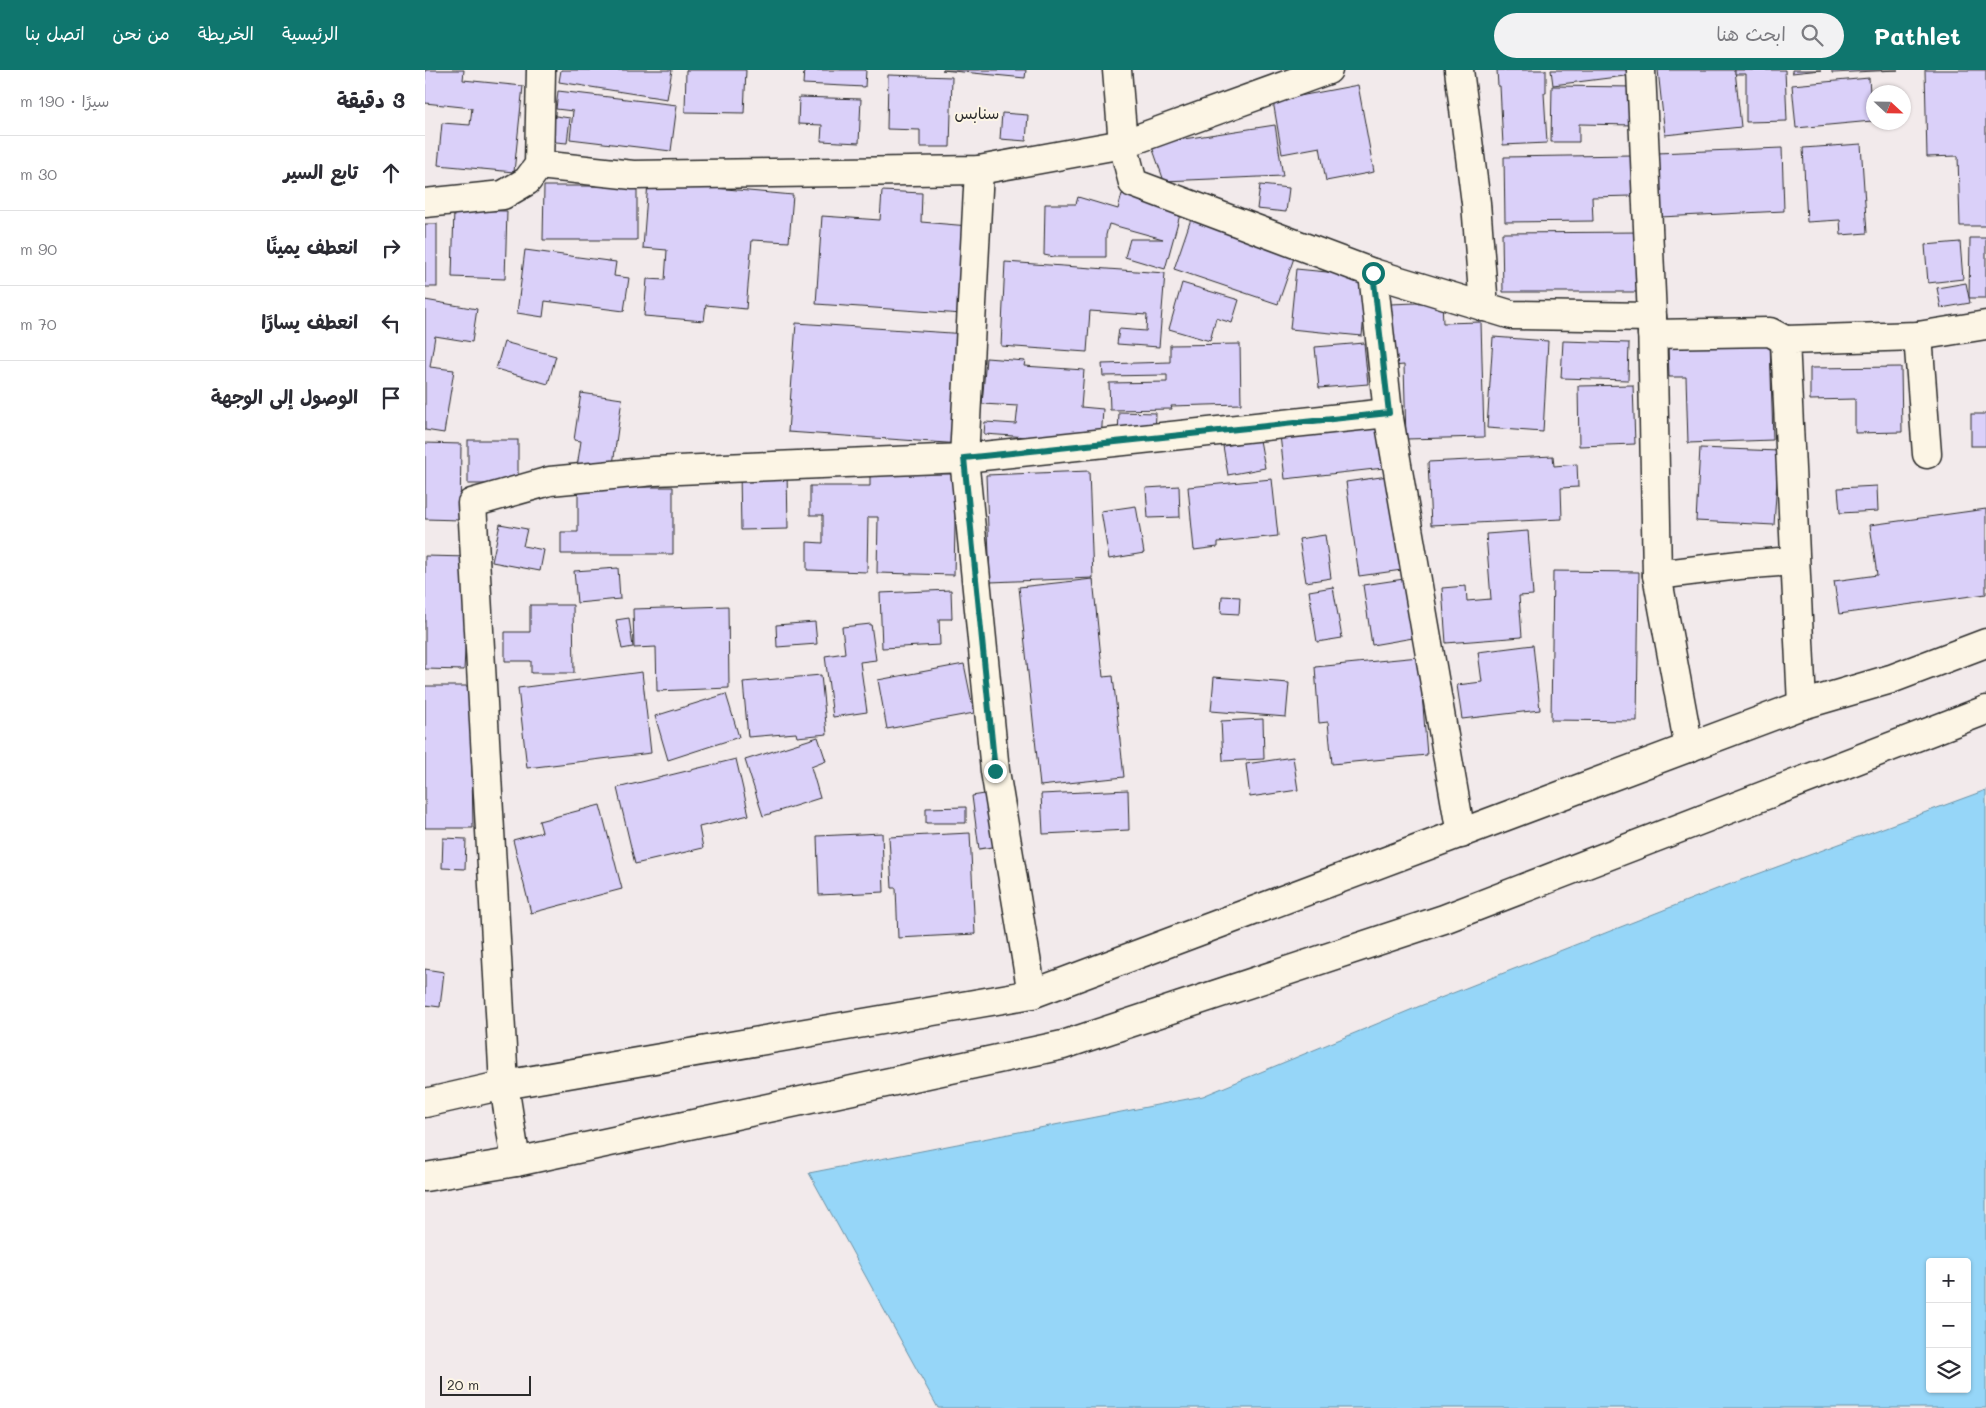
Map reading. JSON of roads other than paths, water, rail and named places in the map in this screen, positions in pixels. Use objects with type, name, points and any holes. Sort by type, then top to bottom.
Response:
[{"type":"street","points":[[425,203],[503,195],[527,181],[539,165],[541,70]]},
{"type":"street","points":[[1117,70],[1123,144],[1133,183],[1373,273],[1485,307],[1512,314],[1652,326],[1770,332],[1785,340],[1918,336],[1986,325]]},
{"type":"street","points":[[539,165],[633,175],[979,170],[1123,144],[1328,70]]},
{"type":"street","points":[[1459,70],[1485,307]]},
{"type":"street","points":[[1641,70],[1652,326],[1657,575],[1689,748]]},
{"type":"street","points":[[979,170],[964,458],[995,771],[1032,994]]},
{"type":"street","points":[[1373,273],[1389,413],[1461,834]]},
{"type":"street","points":[[1918,336],[1927,454]]},
{"type":"street","points":[[1785,340],[1802,705]]},
{"type":"street","points":[[516,1162],[504,1085],[472,503],[550,481],[654,471],[964,458],[1389,413]]},
{"type":"street","points":[[1657,575],[1739,565],[1794,561]]},
{"type":"street","points":[[425,1103],[504,1085],[1032,994],[1802,705],[1891,679],[1986,643]]},
{"type":"street","points":[[425,1177],[516,1162],[1063,1045],[1444,919],[1986,710]]},
{"type":"water","points":[[1986,790],[1986,1408],[938,1408],[809,1173],[1203,1096],[1420,1006],[1717,889]]},
{"type":"district","name":"سنابس","points":[[977,112]]}]
